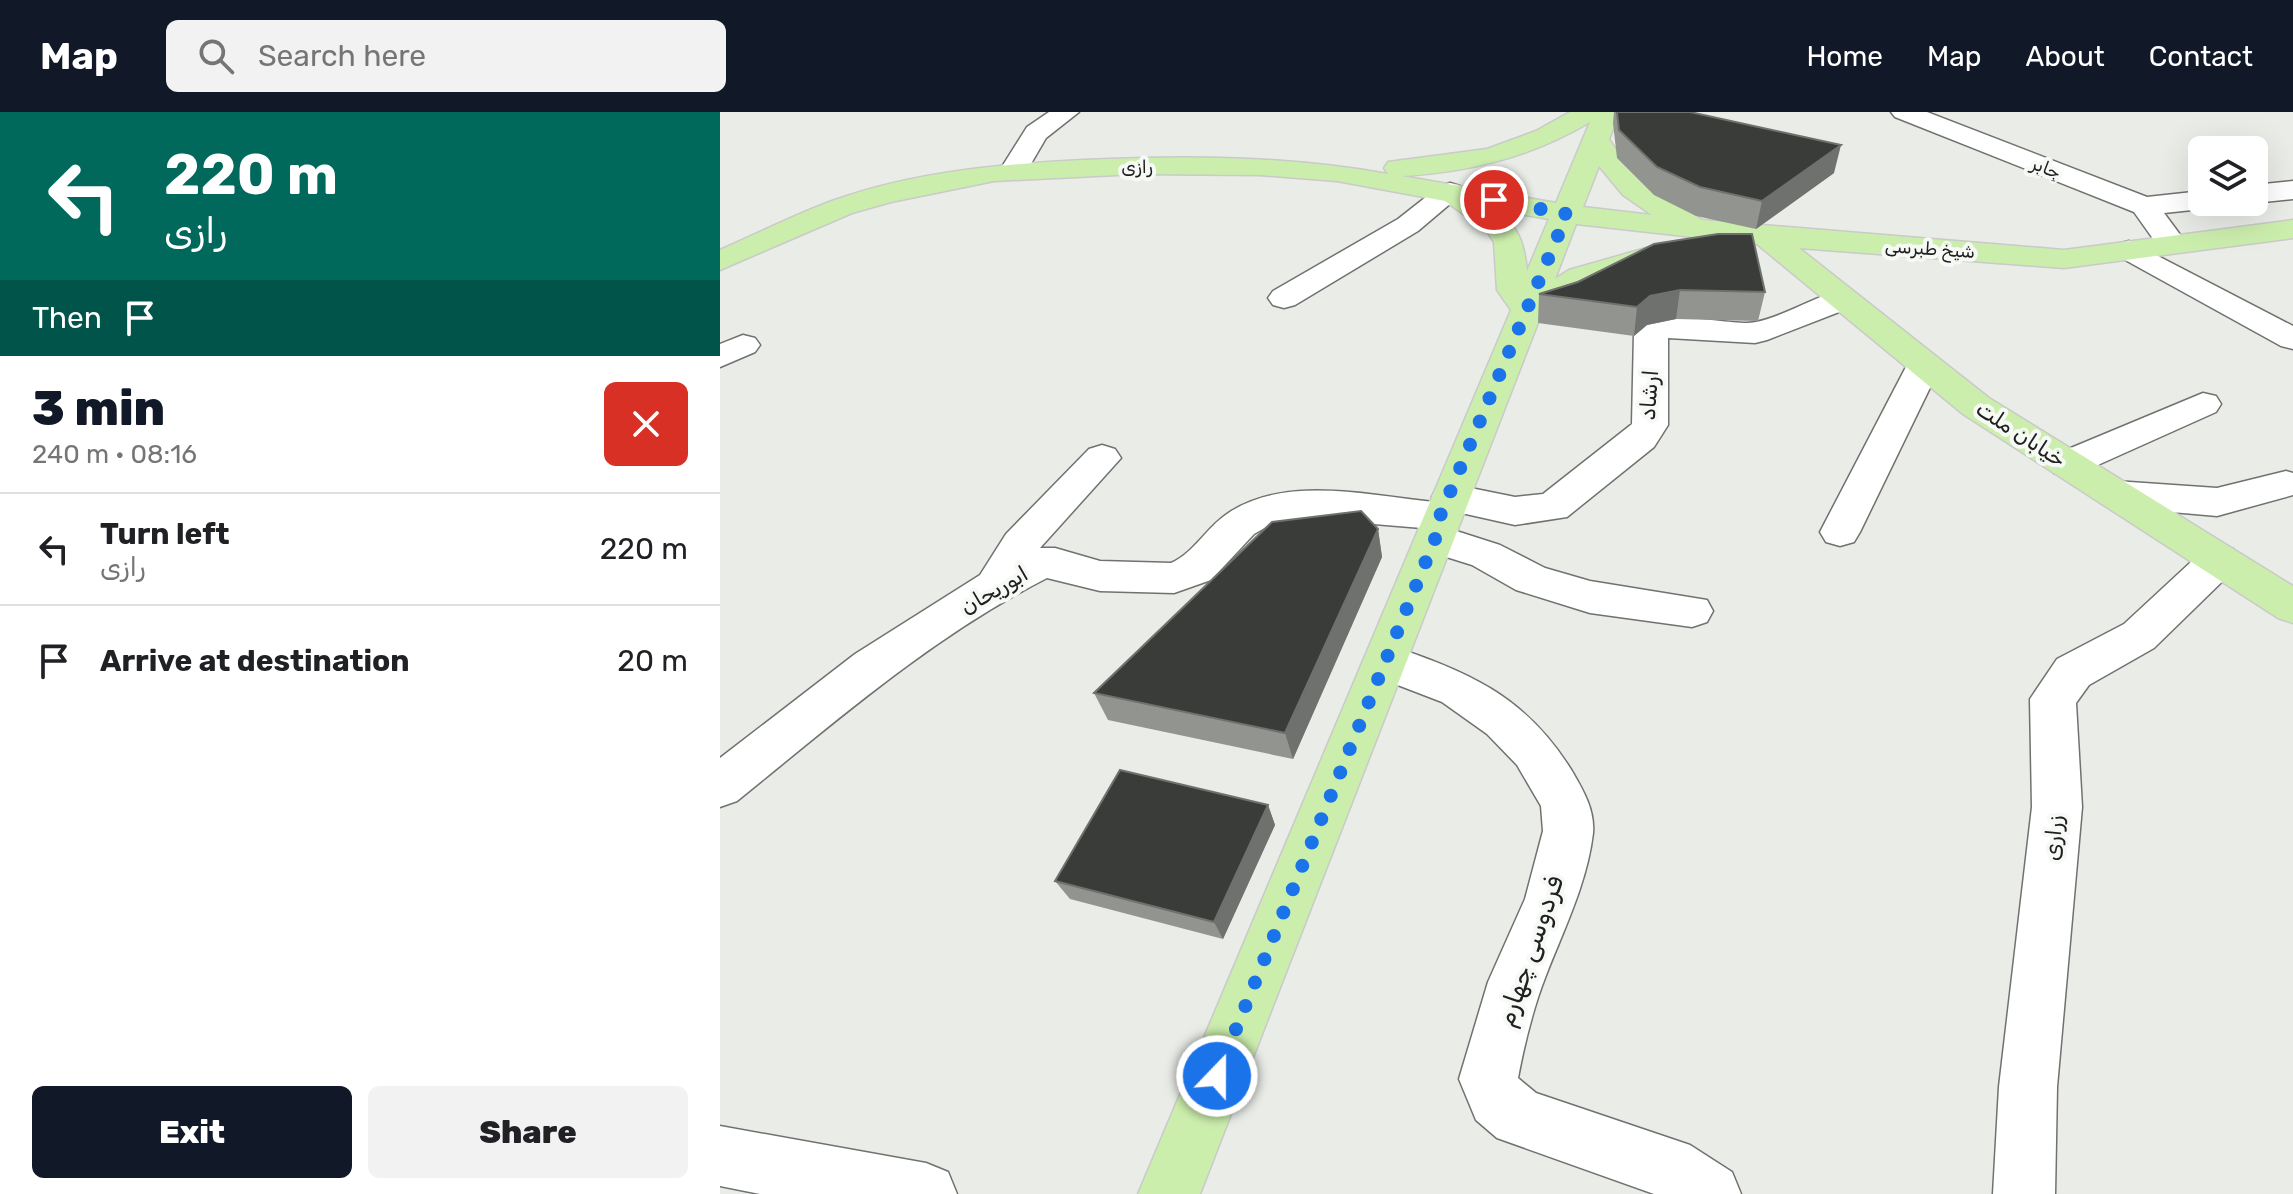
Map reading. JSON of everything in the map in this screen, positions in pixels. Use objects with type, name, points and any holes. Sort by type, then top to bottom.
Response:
[{"type":"main road","points":[[1337,173],[1444,166],[1501,154],[1545,137],[1592,126],[1607,112]]},
{"type":"main road","points":[[1169,1194],[1567,214],[1592,126]]},
{"type":"main road","points":[[1592,126],[1615,173],[1654,206],[1709,230]]},
{"type":"main road","name":"رازی","points":[[720,261],[842,207],[928,185],[1012,173],[1183,166],[1260,167],[1337,173],[1567,214]]},
{"type":"main road","points":[[1450,192],[1496,224],[1509,241],[1513,290],[1527,310]]},
{"type":"main road","name":"شیخ طبرسی","points":[[1567,214],[1766,236],[2064,259],[2293,229]]},
{"type":"main road","points":[[1527,310],[1580,277],[1666,251],[1766,236]]},
{"type":"main road","name":"خیابان ملت","points":[[1766,236],[1841,300],[1976,406],[2293,607]]},
{"type":"street","points":[[1012,173],[1036,133],[1066,112]]},
{"type":"street","name":"جابر","points":[[1904,112],[2144,206]]},
{"type":"street","points":[[2268,193],[2293,190]]},
{"type":"street","points":[[1284,298],[1408,225],[1450,192]]},
{"type":"street","points":[[2144,206],[2188,201]]},
{"type":"street","points":[[2144,206],[2172,244]]},
{"type":"street","points":[[2129,250],[2293,339]]},
{"type":"street","name":"ارشاد","points":[[1442,518],[1553,507],[1641,438],[1650,425],[1651,332],[1659,328],[1755,333],[1841,300]]},
{"type":"street","points":[[1840,532],[1924,365]]},
{"type":"street","points":[[2067,464],[2203,404]]},
{"type":"street","points":[[995,586],[1020,544],[1102,458]]},
{"type":"street","points":[[2115,494],[2217,502],[2286,484]]},
{"type":"street","name":"ابوریحان","points":[[720,786],[871,667],[995,586],[1041,563],[1055,563],[1100,576],[1174,578],[1196,569],[1240,524],[1270,508],[1313,505],[1442,518]]},
{"type":"street","points":[[1442,518],[1486,555],[1531,579],[1590,597],[1692,611]]},
{"type":"street","name":"زراری","points":[[2024,1194],[2028,1087],[2057,807],[2053,699],[2073,672],[2139,636],[2219,560]]},
{"type":"street","name":"فردوسی چهارم","points":[[1385,662],[1458,689],[1503,720],[1534,751],[1565,803],[1568,831],[1551,899],[1516,982],[1488,1079],[1497,1099],[1518,1117],[1668,1167],[1710,1194]]},
{"type":"street","points":[[722,1161],[926,1194]]},
{"type":"building","points":[[1617,112],[1690,112],[1841,145],[1762,201],[1700,187],[1657,167],[1619,130]]},
{"type":"building","points":[[1718,234],[1752,234],[1765,292],[1680,290],[1650,296],[1637,307],[1539,294],[1578,282],[1654,244]]},
{"type":"building","points":[[1361,511],[1378,529],[1285,733],[1094,693],[1272,522]]},
{"type":"building","points":[[1120,770],[1268,805],[1214,922],[1055,881]]},
{"type":"route","points":[[1217,1076],[1435,539],[1440,516],[1451,497],[1567,214],[1494,200]]}]
